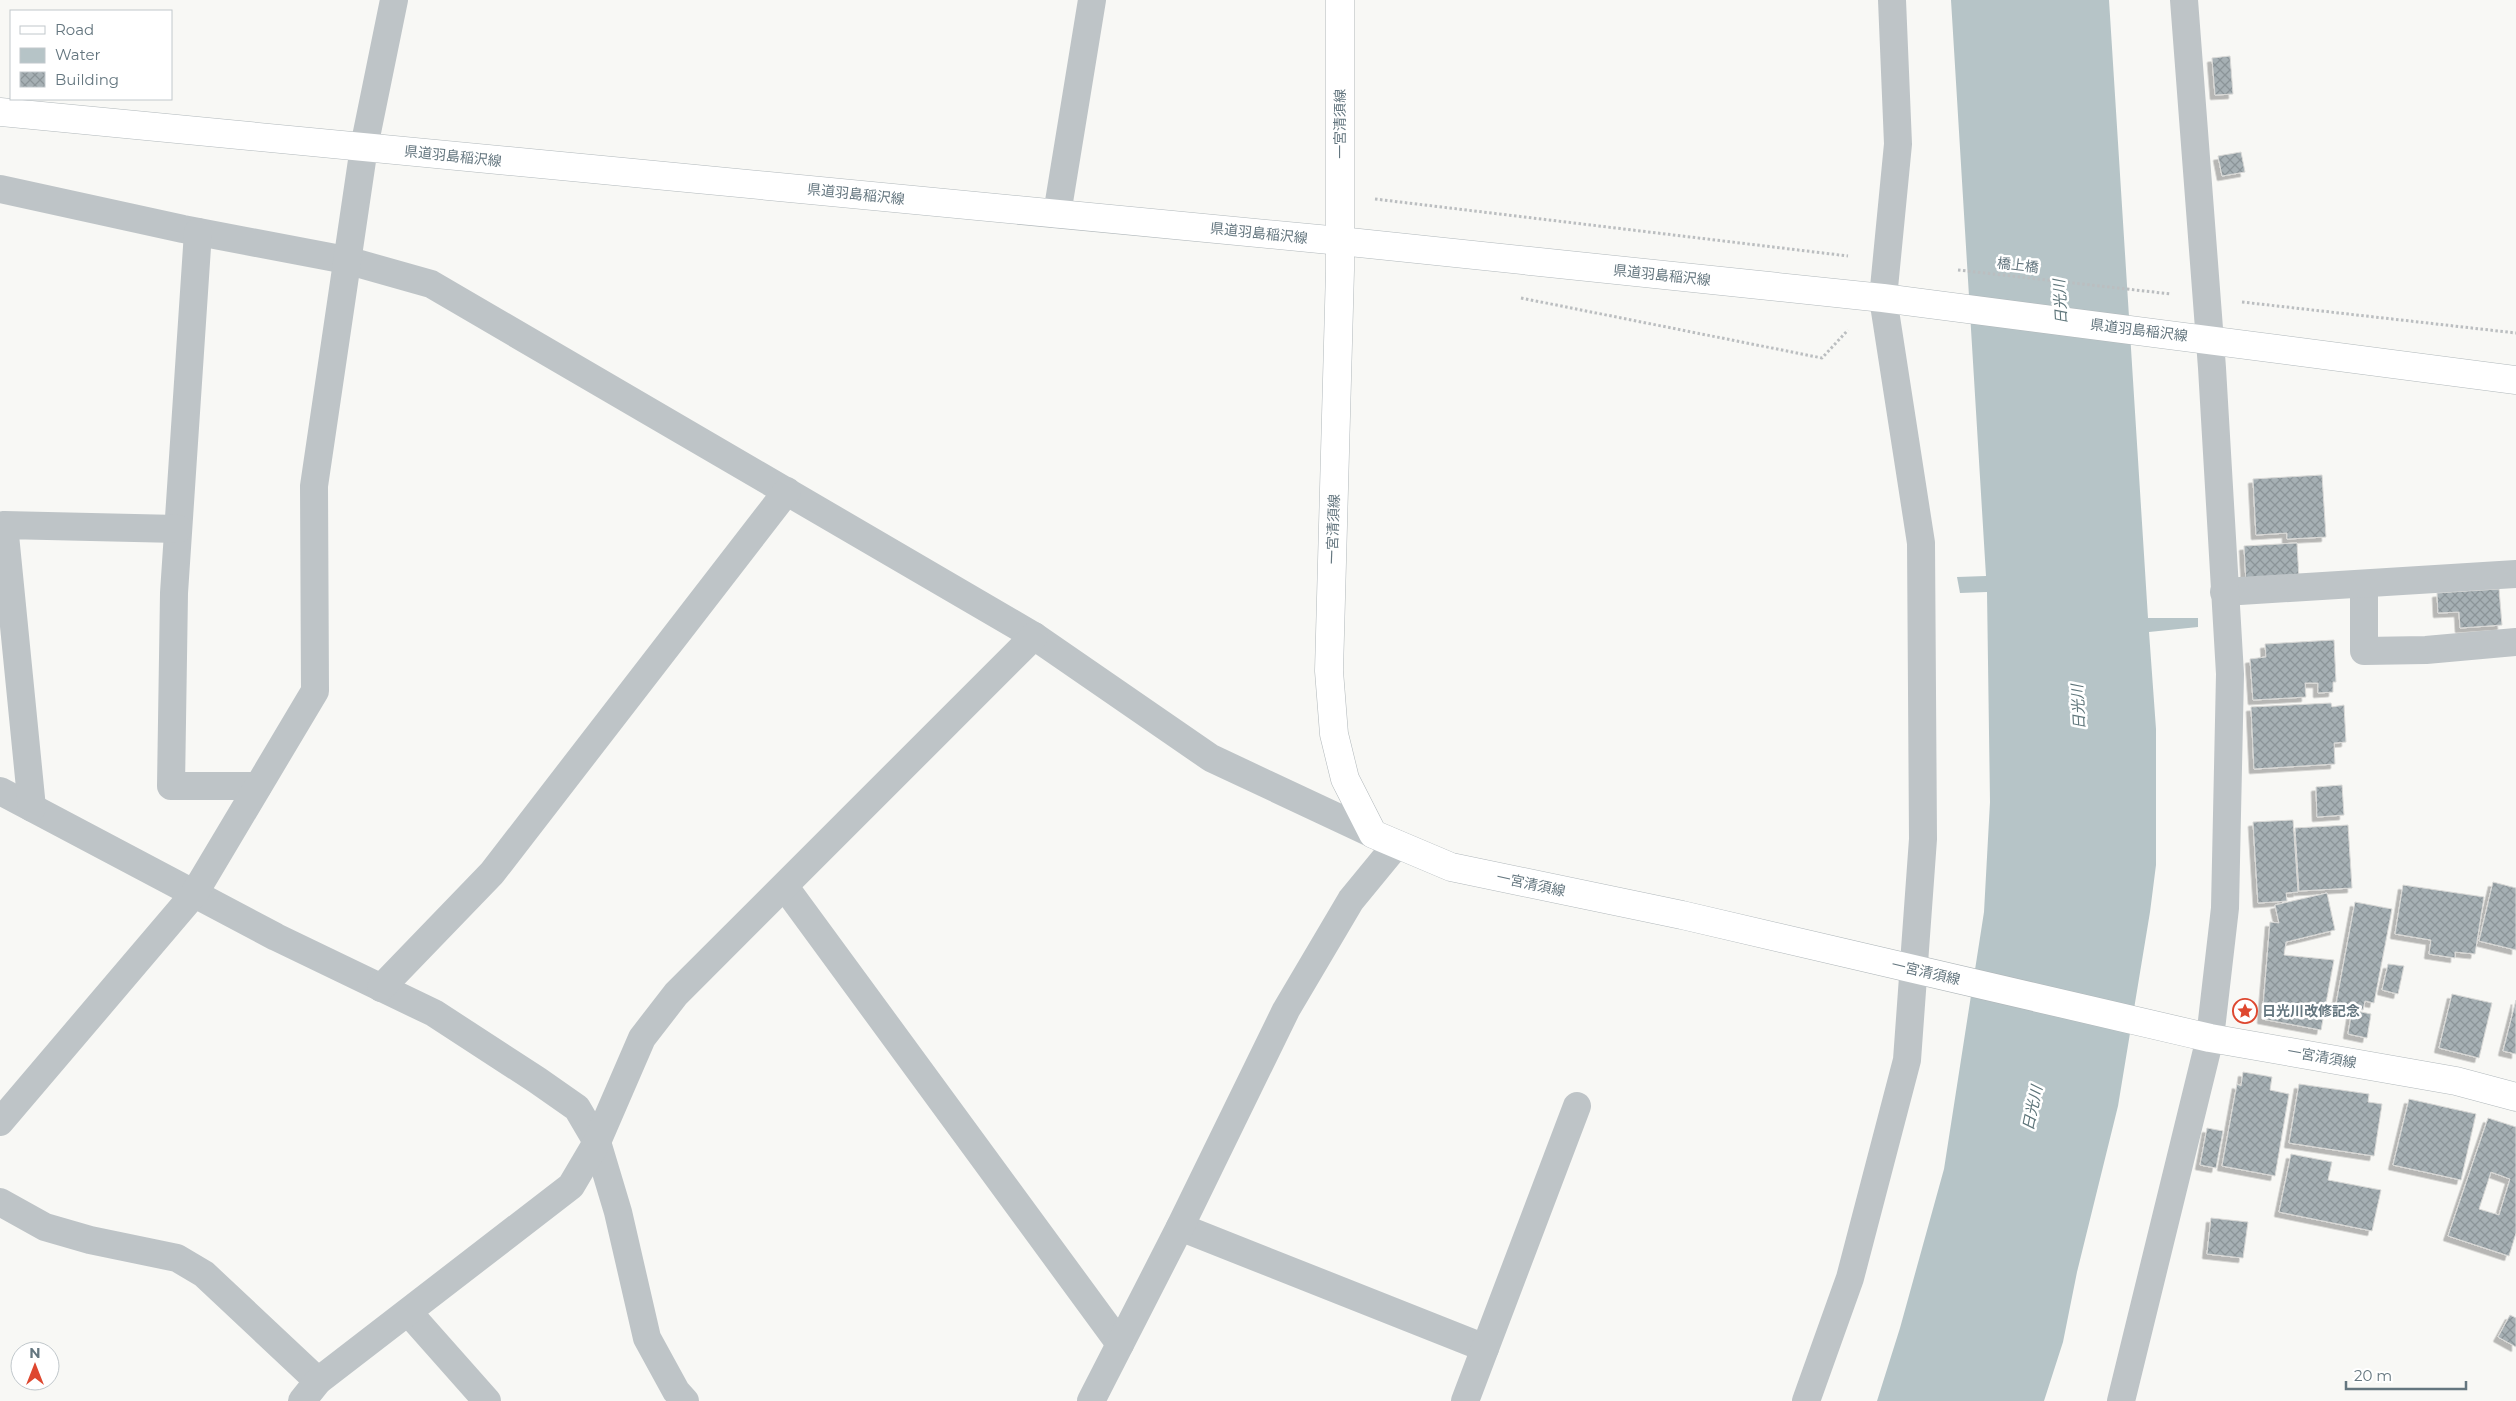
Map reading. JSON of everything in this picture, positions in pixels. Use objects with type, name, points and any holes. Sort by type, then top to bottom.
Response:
[{"type":"main road","name":"一宮清須線","points":[[1340,0],[1340,241],[1329,671],[1334,734],[1345,779],[1385,839],[1451,867],[1682,916],[2210,1038],[2456,1081],[2516,1097]]},
{"type":"main road","name":"県道羽島稲沢線","points":[[0,112],[1340,241],[1912,301],[2516,380]]},
{"type":"street","points":[[0,1122],[194,894],[315,691],[314,486],[364,147],[394,0]]},
{"type":"street","points":[[1057,214],[1092,0]]},
{"type":"street","points":[[1806,1401],[1850,1278],[1907,1060],[1924,840],[1921,543],[1883,298],[1898,144],[1892,0]]},
{"type":"street","points":[[2121,1401],[2210,1038],[2225,908],[2230,674],[2210,339],[2194,296],[2184,0]]},
{"type":"street","points":[[0,189],[198,232],[346,260],[431,284],[1034,636],[1211,758],[1385,839],[1286,1010],[1180,1227],[1091,1401]]},
{"type":"street","points":[[198,232],[174,593],[171,786],[258,786]]},
{"type":"street","points":[[381,988],[492,874],[787,491]]},
{"type":"street","points":[[32,808],[4,525],[178,529]]},
{"type":"street","points":[[2224,592],[2516,574]]},
{"type":"street","points":[[2364,584],[2364,651],[2426,650],[2516,642]]},
{"type":"street","points":[[0,1202],[45,1227],[90,1240],[177,1258],[204,1274],[310,1391],[571,1186],[597,1142],[642,1038],[676,994],[1034,636]]},
{"type":"street","points":[[0,791],[194,894],[434,1013],[577,1108],[597,1142],[618,1212],[647,1338],[676,1391],[685,1401]]},
{"type":"street","points":[[785,887],[1120,1344]]},
{"type":"street","points":[[1465,1401],[1577,1106]]},
{"type":"street","points":[[1180,1227],[1485,1348]]},
{"type":"street","points":[[409,1313],[487,1401]]},
{"type":"path","points":[[1340,194],[1886,261]]},
{"type":"path","name":"橋上橋","points":[[1950,269],[2516,333]]},
{"type":"path","points":[[1520,297],[1822,358],[1848,329],[1888,334]]},
{"type":"water","name":"日光川","points":[[1951,0],[2109,0],[2148,618],[2198,618],[2198,627],[2149,632],[2156,729],[2156,865],[2150,912],[2118,1106],[2077,1272],[2063,1342],[2044,1401],[1877,1401],[1900,1328],[1944,1169],[1984,912],[1990,802],[1987,592],[1960,593],[1957,577],[1986,576]]},
{"type":"building","points":[[2230,56],[2233,94],[2215,95],[2212,58]]},
{"type":"building","points":[[2241,152],[2245,172],[2222,176],[2218,156]]},
{"type":"building","points":[[2322,475],[2326,537],[2287,539],[2287,533],[2256,535],[2253,479]]},
{"type":"building","points":[[2297,543],[2299,579],[2246,582],[2244,546]]},
{"type":"building","points":[[2499,589],[2502,625],[2460,628],[2459,612],[2438,613],[2437,593]]},
{"type":"building","points":[[2334,640],[2336,682],[2333,682],[2333,692],[2318,693],[2318,683],[2305,683],[2306,697],[2253,700],[2250,659],[2266,657],[2265,644]]},
{"type":"building","points":[[2331,703],[2332,707],[2344,705],[2346,742],[2334,743],[2335,764],[2254,769],[2251,707]]},
{"type":"building","points":[[2342,785],[2344,815],[2317,817],[2316,787]]},
{"type":"building","points":[[2293,820],[2298,892],[2286,893],[2287,901],[2258,903],[2253,822]]},
{"type":"building","points":[[2348,825],[2352,888],[2299,891],[2295,828]]},
{"type":"building","points":[[2493,882],[2516,888],[2516,950],[2479,941]]},
{"type":"building","points":[[2403,885],[2484,897],[2475,954],[2455,952],[2455,958],[2429,954],[2431,940],[2395,934]]},
{"type":"building","points":[[2327,893],[2335,930],[2286,942],[2284,955],[2334,960],[2321,1030],[2262,1019],[2270,922],[2279,923],[2275,905]]},
{"type":"building","points":[[2355,902],[2392,909],[2374,1003],[2365,1001],[2363,1010],[2336,1004]]},
{"type":"building","points":[[2388,964],[2404,966],[2398,994],[2382,990]]},
{"type":"building","points":[[2452,994],[2492,1003],[2479,1058],[2439,1048]]},
{"type":"building","points":[[2516,1000],[2516,1054],[2503,1051]]},
{"type":"building","points":[[2352,1010],[2371,1014],[2367,1038],[2348,1034]]},
{"type":"building","points":[[2243,1072],[2272,1077],[2270,1090],[2289,1094],[2275,1176],[2222,1166],[2237,1084],[2241,1086]]},
{"type":"building","points":[[2299,1084],[2369,1094],[2368,1102],[2382,1104],[2374,1156],[2289,1143]]},
{"type":"building","points":[[2409,1099],[2476,1114],[2461,1180],[2393,1165]]},
{"type":"building","points":[[2488,1118],[2516,1127],[2516,1233],[2509,1256],[2448,1236]],"holes":[[[2491,1172],[2510,1179],[2499,1215],[2479,1209]]]},
{"type":"building","points":[[2207,1128],[2223,1131],[2216,1168],[2200,1165]]},
{"type":"building","points":[[2291,1154],[2332,1162],[2328,1180],[2381,1190],[2372,1231],[2279,1212]]},
{"type":"building","points":[[2211,1218],[2248,1222],[2243,1258],[2207,1254]]},
{"type":"building","points":[[2510,1315],[2516,1318],[2516,1347],[2498,1337]]},
{"type":"place","name":"日光川改修記念","points":[[2245,1011]]}]
